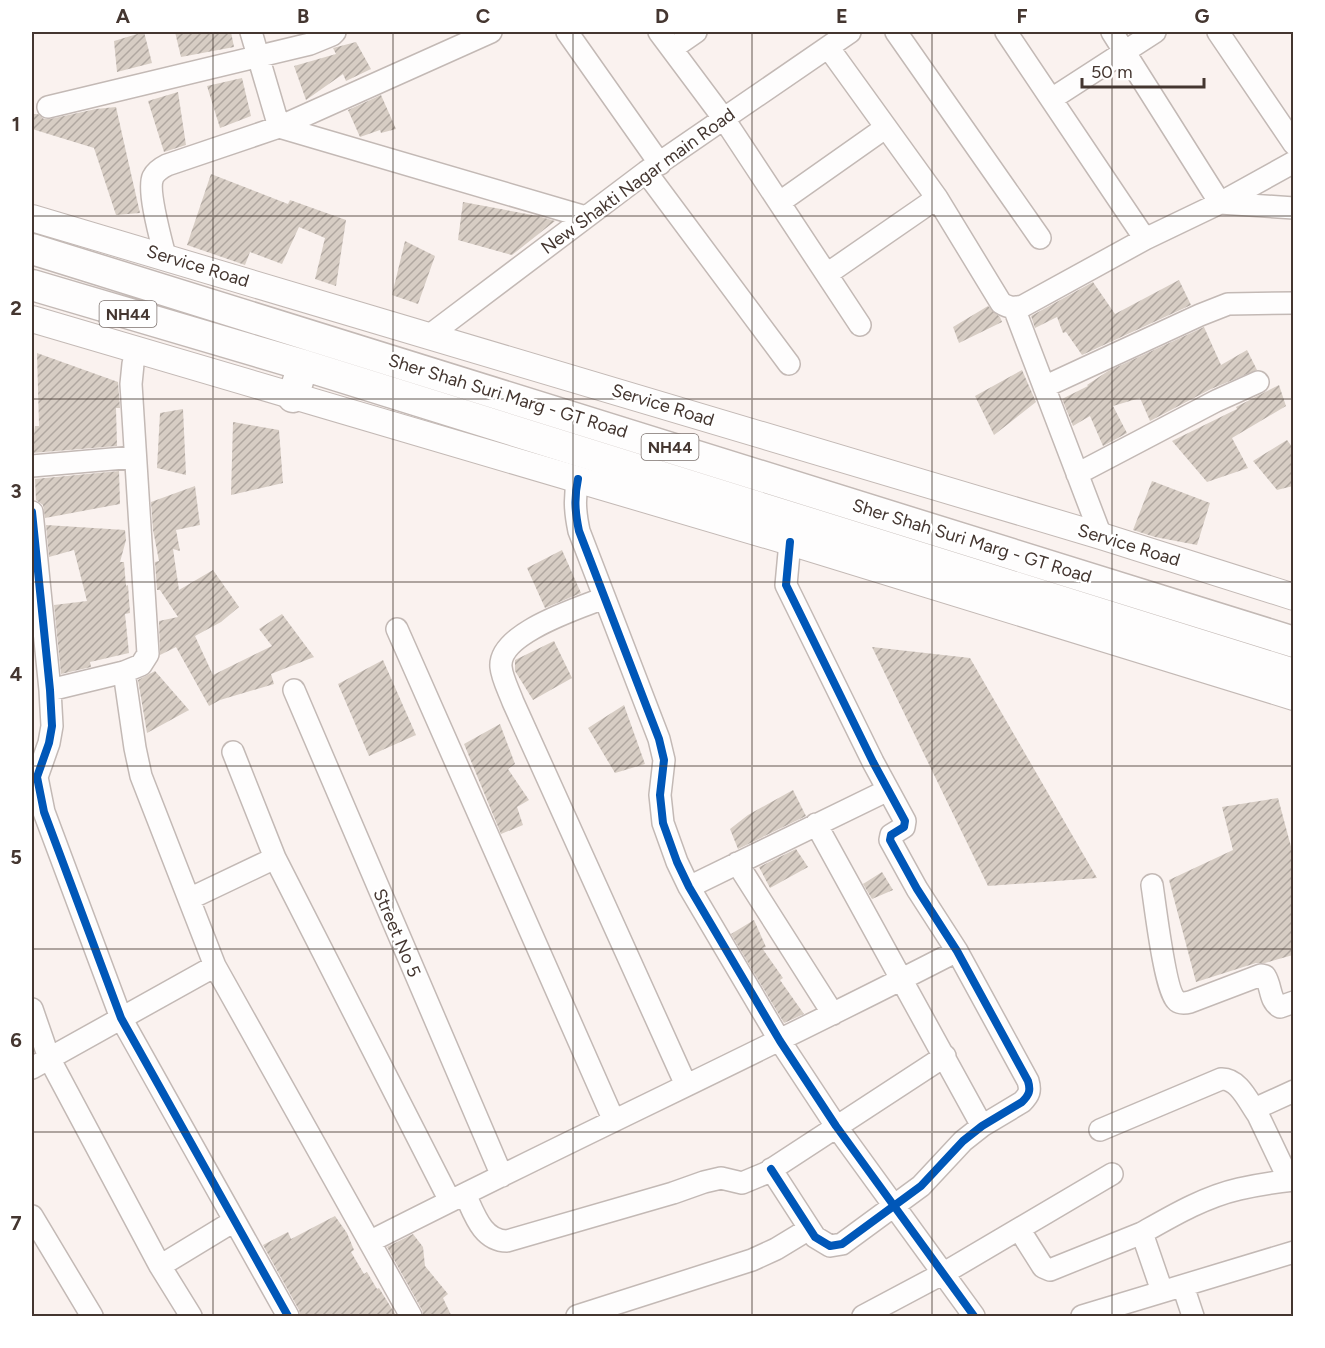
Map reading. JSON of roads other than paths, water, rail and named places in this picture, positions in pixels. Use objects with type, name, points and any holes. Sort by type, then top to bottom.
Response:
[{"type":"highway","name":"Sher Shah Suri Marg - GT Road","points":[[32,249],[1293,642]]},
{"type":"highway","name":"NH44","points":[[32,285],[303,365]]},
{"type":"highway","name":"Sher Shah Suri Marg - GT Road","points":[[303,365],[1293,674]]},
{"type":"highway","points":[[292,397],[303,365]]},
{"type":"main road","name":"Service Road","points":[[32,218],[1101,536],[1293,597]]},
{"type":"main road","points":[[32,319],[790,542],[1293,697]]},
{"type":"street","points":[[251,32],[279,127]]},
{"type":"street","points":[[48,107],[310,44],[335,32]]},
{"type":"street","points":[[165,256],[151,190],[152,178],[158,170],[279,127],[491,32]]},
{"type":"street","points":[[567,32],[653,168],[789,364]]},
{"type":"street","points":[[659,32],[724,119],[860,325]]},
{"type":"street","points":[[673,48],[696,32]]},
{"type":"street","name":"New Shakti Nagar main Road","points":[[430,335],[653,168],[850,32]]},
{"type":"street","points":[[896,32],[1040,238]]},
{"type":"street","points":[[1006,32],[1053,98],[1145,239]]},
{"type":"street","points":[[1112,32],[1220,203]]},
{"type":"street","points":[[1053,98],[1155,32]]},
{"type":"street","points":[[1218,32],[1293,144]]},
{"type":"street","points":[[828,47],[937,198],[1001,303],[1014,308],[1023,306],[1145,239],[1220,203],[1293,162]]},
{"type":"street","points":[[279,127],[586,217]]},
{"type":"street","points":[[780,202],[885,128]]},
{"type":"street","points":[[827,274],[937,198]]},
{"type":"street","points":[[1220,203],[1293,208]]},
{"type":"street","points":[[1044,387],[1228,304],[1293,303]]},
{"type":"street","points":[[1014,308],[1101,536]]},
{"type":"street","points":[[50,690],[124,672],[141,665],[148,654],[131,384],[137,350]]},
{"type":"street","points":[[1077,474],[1216,401],[1258,382]]},
{"type":"street","points":[[32,466],[135,457]]},
{"type":"street","points":[[578,480],[574,496],[574,510],[579,531],[659,739],[664,760],[660,795],[662,815],[676,862],[780,1041],[836,1126],[974,1317]]},
{"type":"street","points":[[32,512],[52,726],[49,743],[37,777],[44,812],[121,1018],[288,1317]]},
{"type":"street","points":[[771,1169],[809,1229],[823,1243],[830,1246],[842,1244],[921,1186],[963,1141],[982,1126],[1022,1102],[1028,1097],[1030,1089],[1023,1071],[957,951],[917,889],[890,840],[891,835],[904,827],[906,822],[786,585],[790,542]]},
{"type":"street","points":[[604,598],[541,624],[520,636],[504,652],[501,666],[513,702],[686,1085]]},
{"type":"street","points":[[397,629],[614,1121]]},
{"type":"street","points":[[124,672],[141,776],[215,966],[411,1317]]},
{"type":"street","name":"Street No 5","points":[[294,690],[502,1176]]},
{"type":"street","points":[[233,752],[275,858],[458,1197],[485,1232],[499,1241],[507,1241],[704,1182],[721,1178],[742,1183],[754,1179],[945,1056]]},
{"type":"street","points":[[689,887],[888,790]]},
{"type":"street","points":[[816,824],[982,1126]]},
{"type":"street","points":[[189,899],[275,858]]},
{"type":"street","points":[[737,863],[833,1014]]},
{"type":"street","points":[[1152,885],[1167,974],[1176,1001],[1182,1004],[1190,1002],[1261,975],[1265,976],[1268,981],[1276,1006],[1280,1007],[1293,1002]]},
{"type":"street","points":[[370,1241],[780,1041],[957,951]]},
{"type":"street","points":[[40,1063],[215,966]]},
{"type":"street","points":[[32,1008],[40,1063],[191,1317]]},
{"type":"street","points":[[1018,1229],[1044,1267],[1050,1270],[1142,1233],[1177,1213],[1222,1194],[1291,1180],[1258,1115],[1231,1080],[1221,1079],[1100,1130]]},
{"type":"street","points":[[1258,1115],[1261,1106],[1293,1091]]},
{"type":"street","points":[[863,1317],[944,1273],[1112,1174]]},
{"type":"street","points":[[32,1216],[86,1315]]},
{"type":"street","points":[[160,1266],[234,1221]]},
{"type":"street","points":[[577,1317],[752,1260],[776,1249],[809,1229]]},
{"type":"street","points":[[1142,1233],[1162,1291]]},
{"type":"street","points":[[1083,1317],[1293,1252]]},
{"type":"street","points":[[1183,1286],[1193,1317]]}]
